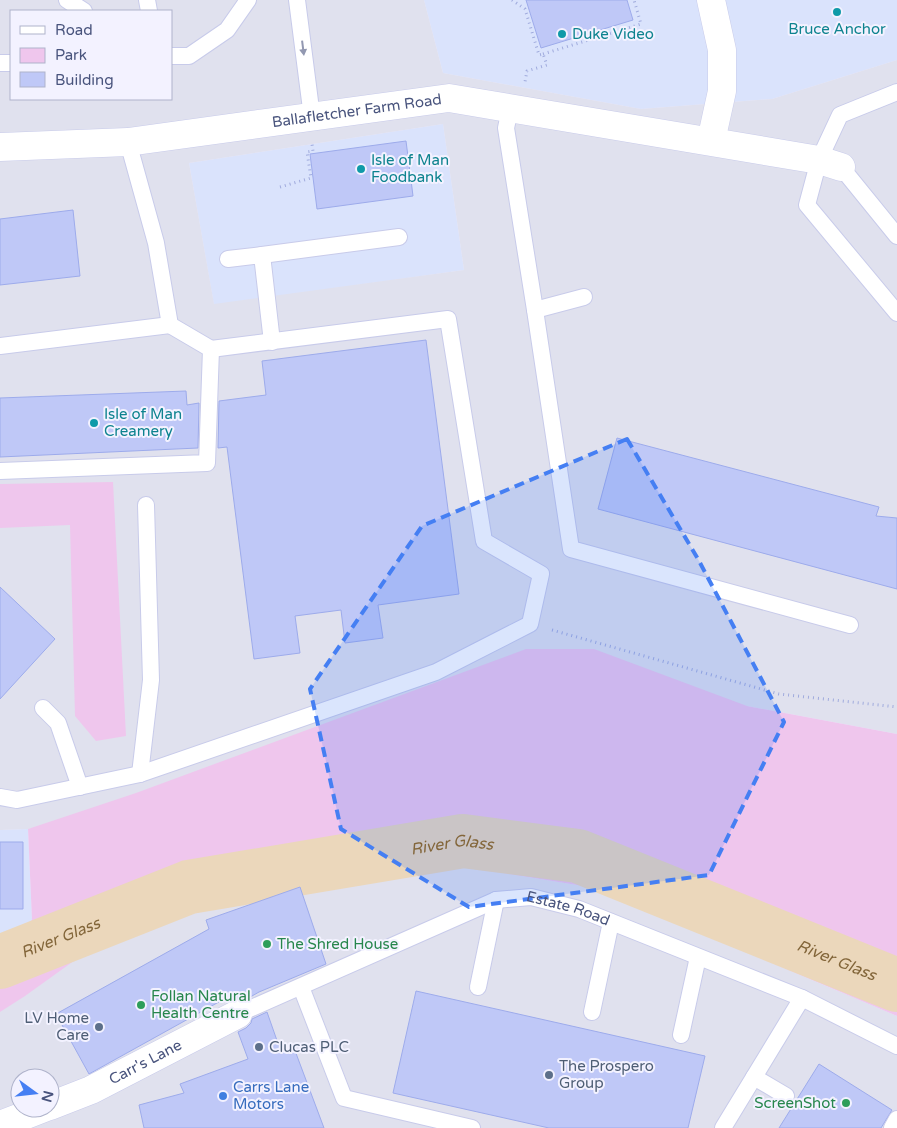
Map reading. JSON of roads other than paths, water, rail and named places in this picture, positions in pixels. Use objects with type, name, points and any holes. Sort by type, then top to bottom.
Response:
[{"type":"street","points":[[711,0],[722,50],[722,91],[711,141]]},
{"type":"street","name":"Ballafletcher Farm Road","points":[[0,147],[128,142],[449,98],[711,141],[830,163]]},
{"type":"street","name":"Carr's Lane","points":[[60,1102],[91,1090],[238,1014]]},
{"type":"street","points":[[0,1125],[18,1118]]},
{"type":"lane","points":[[67,0],[82,10]]},
{"type":"lane","points":[[172,56],[189,56],[227,30],[248,0]]},
{"type":"lane","points":[[298,0],[312,117]]},
{"type":"lane","points":[[897,92],[840,116],[830,163],[807,205],[897,313]]},
{"type":"lane","points":[[510,109],[506,128],[571,549],[850,625]]},
{"type":"lane","points":[[128,142],[156,243],[170,324]]},
{"type":"lane","points":[[830,163],[896,232]]},
{"type":"lane","points":[[228,259],[399,237]]},
{"type":"lane","points":[[262,255],[272,342]]},
{"type":"lane","points":[[535,310],[584,297]]},
{"type":"lane","points":[[0,346],[170,324],[211,349],[448,319],[484,541],[541,574],[530,624],[436,672],[140,774],[17,800],[0,797]]},
{"type":"lane","points":[[0,470],[207,462],[211,349]]},
{"type":"lane","points":[[140,774],[152,680],[146,505]]},
{"type":"lane","points":[[43,708],[58,723],[80,787]]},
{"type":"lane","name":"Estate Road","points":[[238,1014],[496,900],[531,896],[579,909],[802,998],[897,1046]]},
{"type":"lane","points":[[478,987],[496,900]]},
{"type":"lane","points":[[592,1012],[611,922]]},
{"type":"lane","points":[[681,1035],[698,957]]},
{"type":"lane","points":[[301,987],[344,1098],[472,1128]]},
{"type":"lane","points":[[724,1128],[802,998]]},
{"type":"lane","points":[[754,1077],[786,1096]]},
{"type":"lane","points":[[892,1128],[897,1119]]},
{"type":"waterway","name":"River Glass","points":[[0,962],[189,887],[463,841],[578,856],[897,985]]},
{"type":"place","name":"Bruce Anchor","points":[[837,12]]},
{"type":"place","name":"Duke Video","points":[[562,34]]},
{"type":"place","name":"Isle of Man Foodbank","points":[[361,169]]},
{"type":"place","name":"Isle of Man Creamery","points":[[94,423]]},
{"type":"place","name":"The Shred House","points":[[267,944]]},
{"type":"place","name":"Follan Natural Health Centre","points":[[141,1005]]},
{"type":"place","name":"LV Home Care","points":[[99,1027]]},
{"type":"place","name":"Clucas PLC","points":[[259,1047]]},
{"type":"place","name":"The Prospero Group","points":[[549,1075]]},
{"type":"place","name":"Carrs Lane Motors","points":[[223,1096]]},
{"type":"place","name":"ScreenShot","points":[[846,1103]]}]
